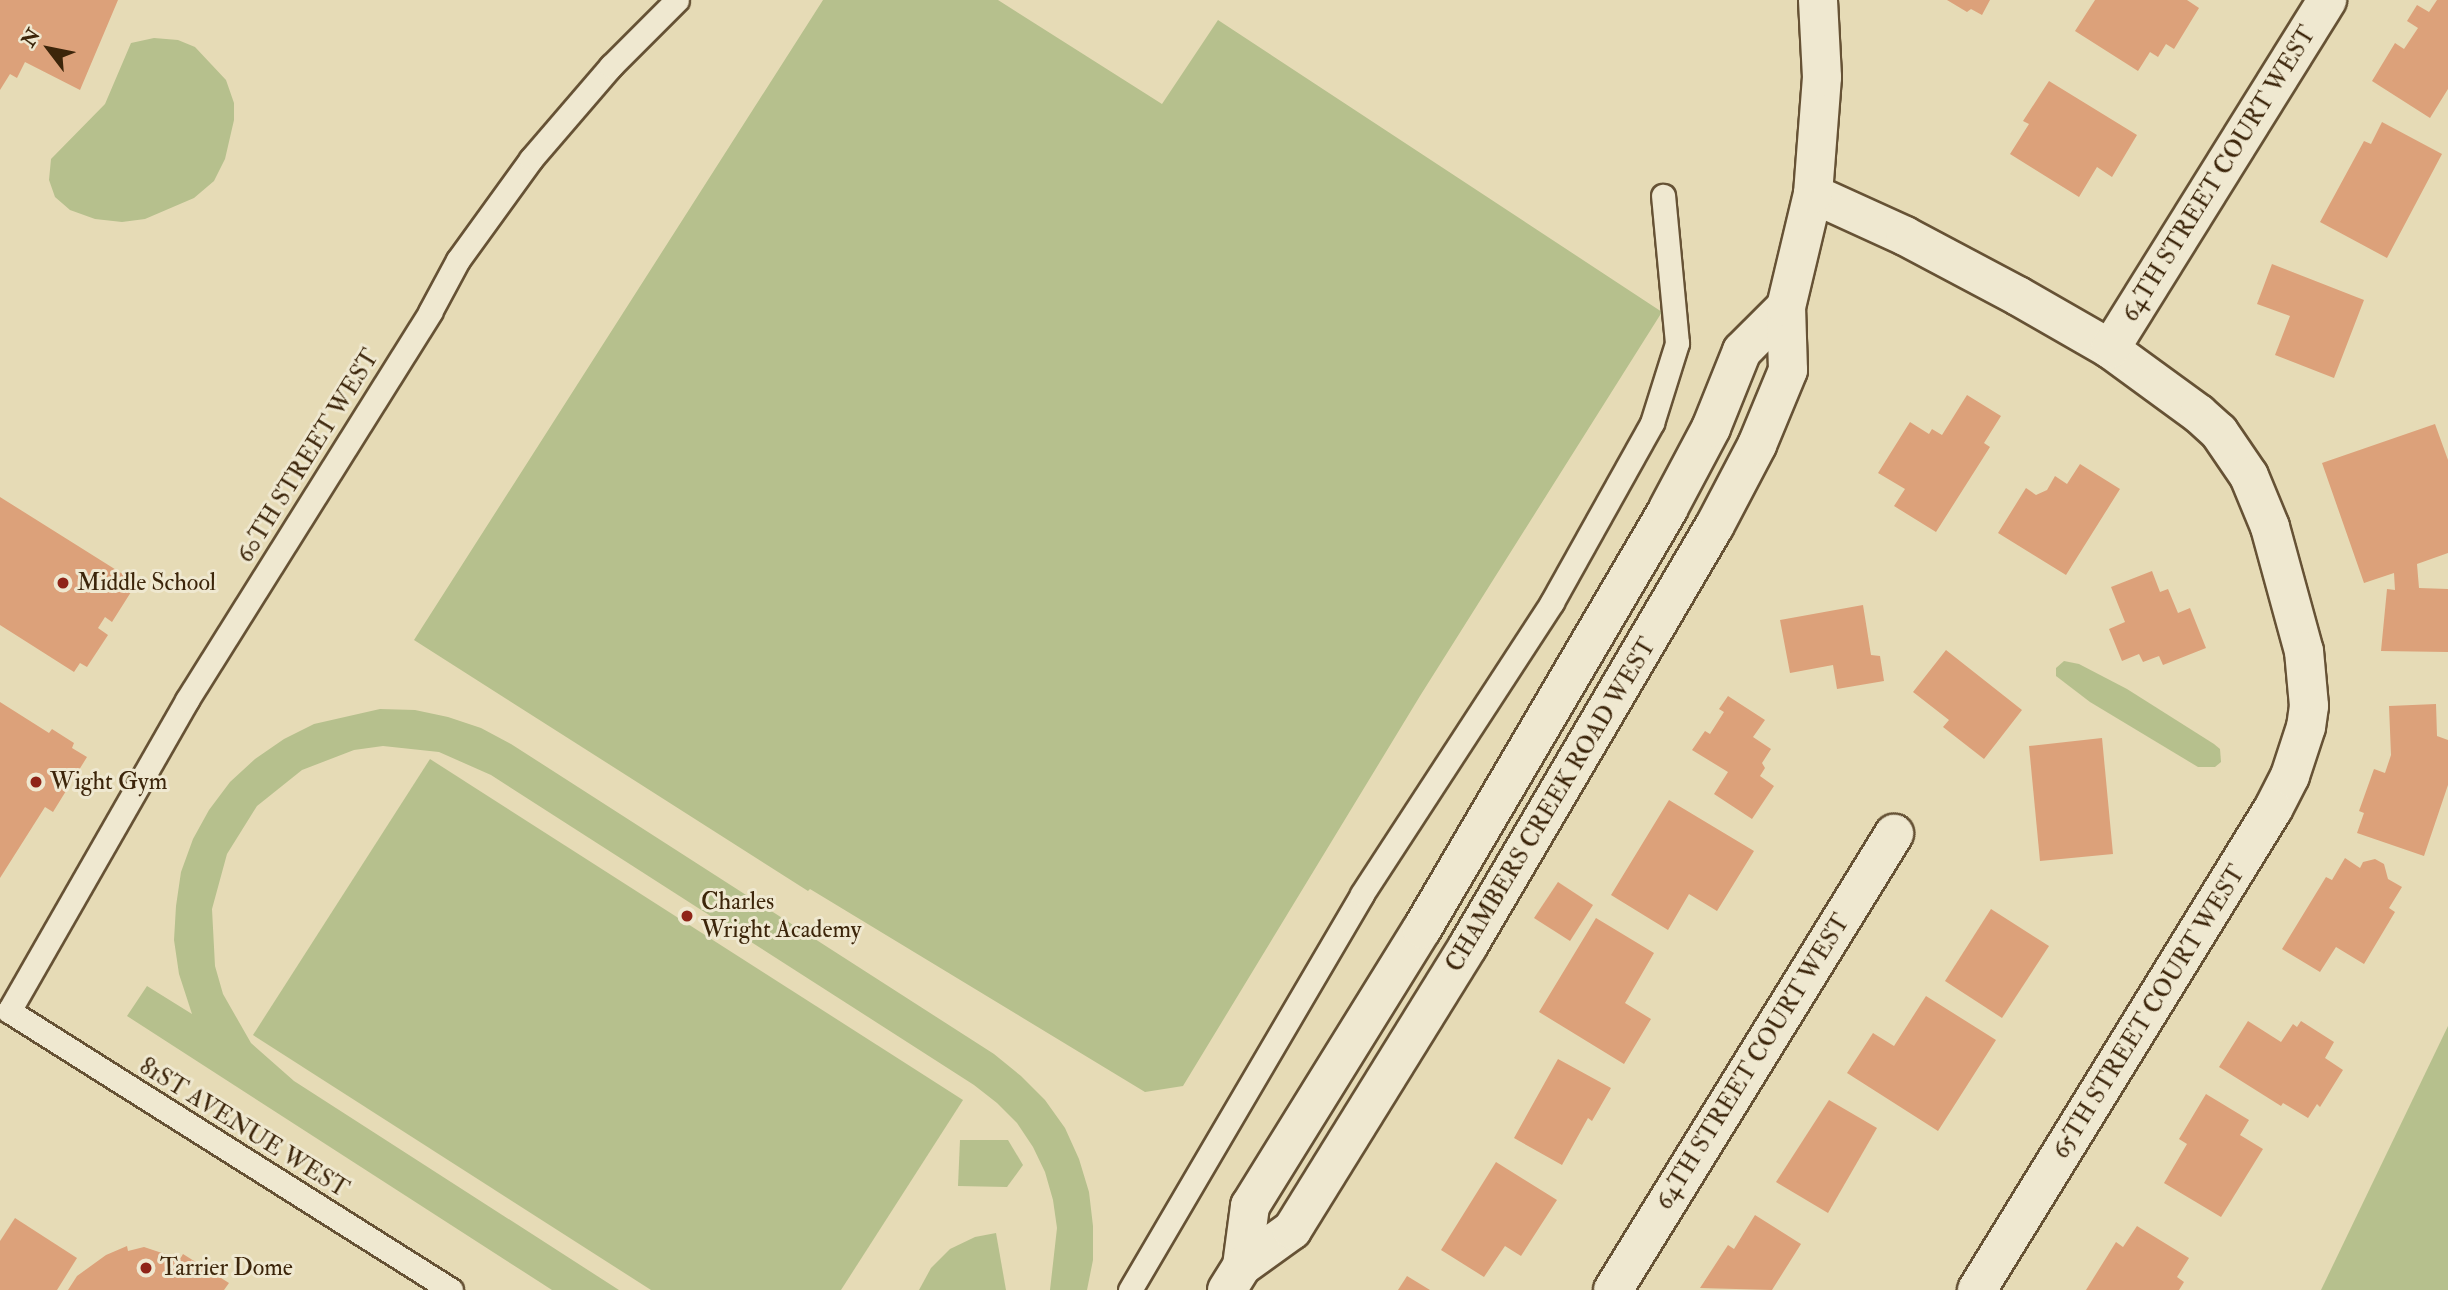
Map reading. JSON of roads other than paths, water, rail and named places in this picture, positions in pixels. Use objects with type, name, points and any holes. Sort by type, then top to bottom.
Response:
[{"type":"street","name":"CHAMBERS CREEK ROAD WEST","points":[[1234,1278],[1292,1230],[1468,946],[1714,527],[1757,445],[1788,370],[1786,307],[1813,194],[1822,77],[1818,0]]},
{"type":"street","name":"64TH STREET COURT WEST","points":[[2110,349],[2327,0]]},
{"type":"street","name":"65TH STREET COURT WEST","points":[[1813,194],[1941,254],[2110,349],[2199,414],[2219,432],[2249,476],[2270,527],[2296,612],[2308,681],[2306,727],[2290,776],[2252,847],[1977,1290]]},
{"type":"street","name":"64TH STREET COURT WEST","points":[[1613,1290],[1894,834]]},
{"type":"lane","name":"60TH STREET WEST","points":[[9,1011],[205,670],[430,312],[458,260],[531,159],[611,66],[677,0]]},
{"type":"lane","points":[[1130,1290],[1362,894],[1552,602],[1652,423],[1677,343],[1663,196]]},
{"type":"lane","name":"81ST AVENUE WEST","points":[[9,1011],[451,1290]]},
{"type":"place","name":"Middle School","points":[[63,583]]},
{"type":"place","name":"Wight Gym","points":[[36,782]]},
{"type":"place","name":"Charles Wright Academy","points":[[687,916]]},
{"type":"place","name":"Tarrier Dome","points":[[146,1268]]}]
